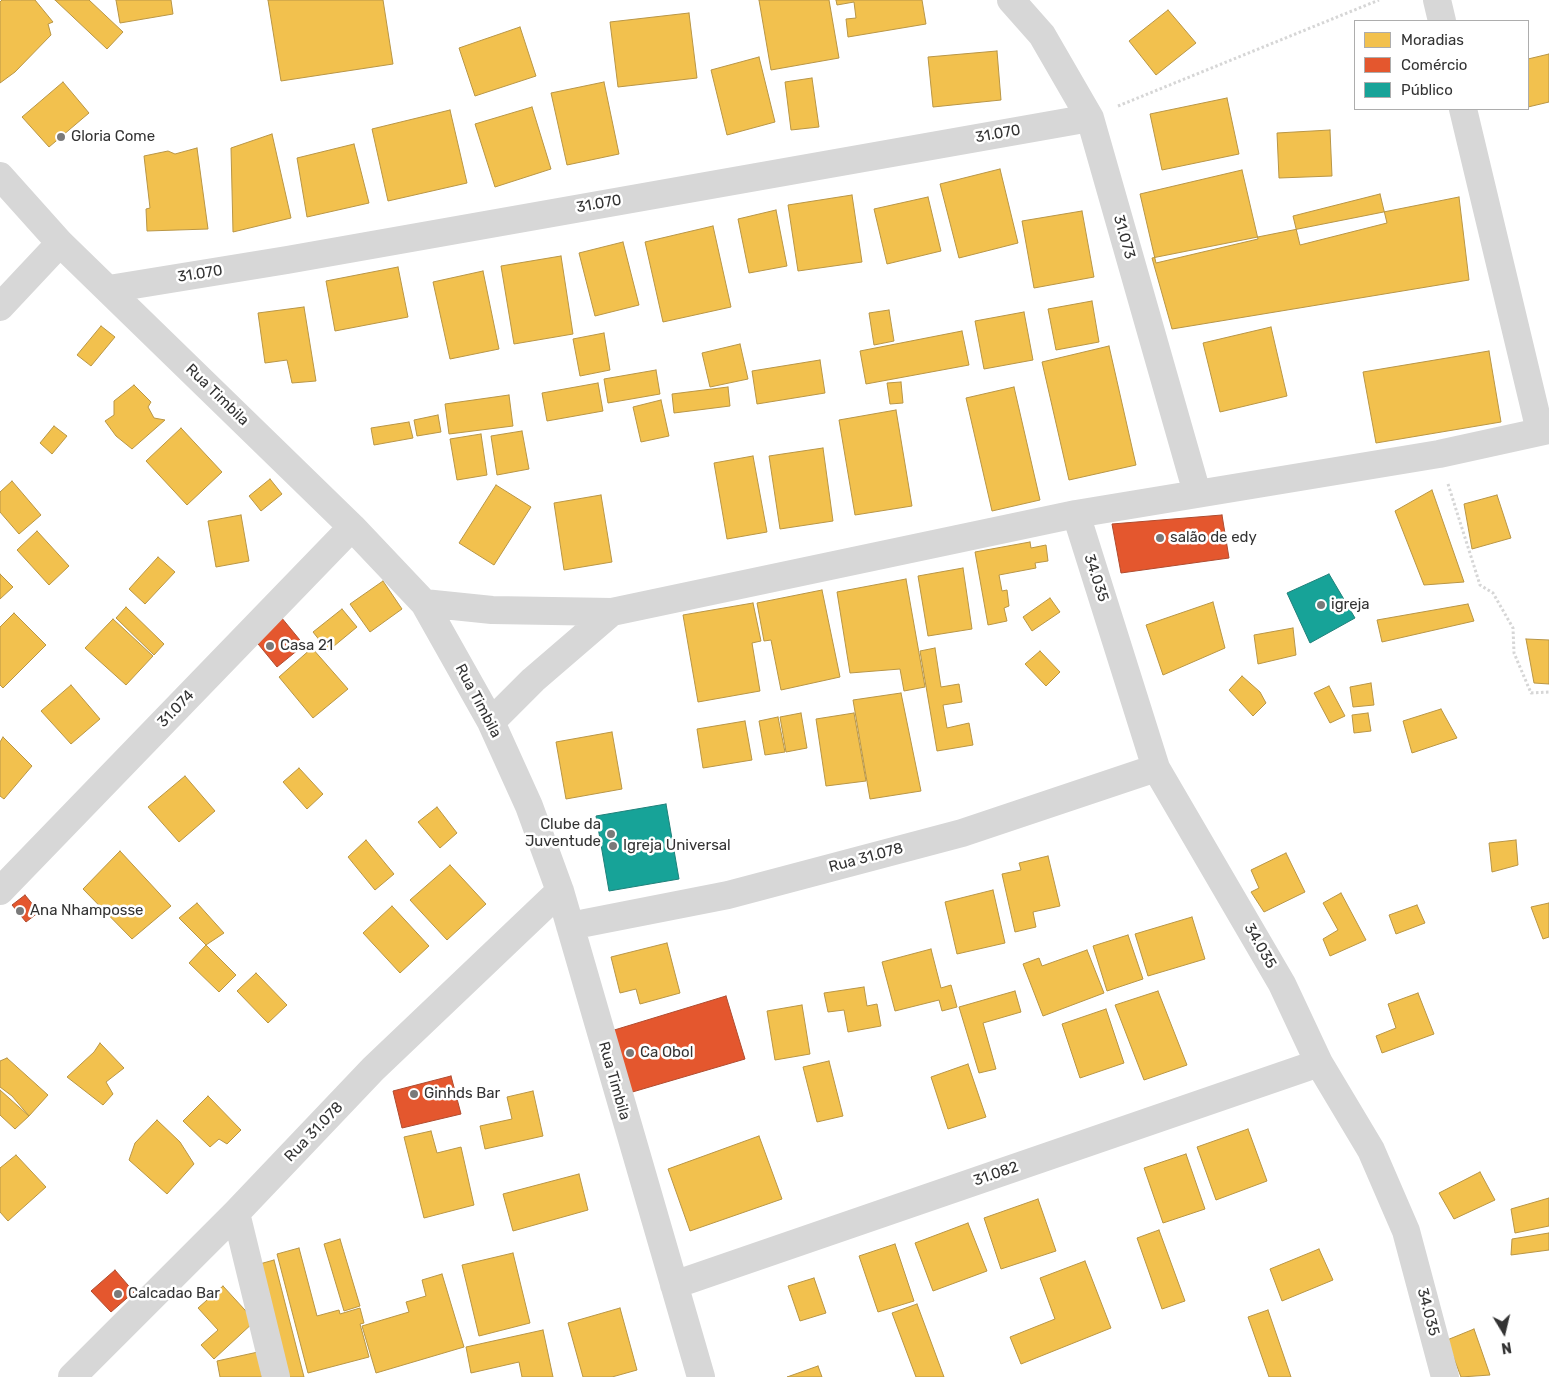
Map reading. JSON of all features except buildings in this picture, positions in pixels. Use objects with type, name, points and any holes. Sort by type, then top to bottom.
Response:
[{"type":"street","name":"31.073","points":[[1011,0],[1042,35],[1090,118],[1197,493]]},
{"type":"street","points":[[1437,0],[1442,20]]},
{"type":"street","points":[[424,602],[492,610],[612,612],[1076,514],[1439,454],[1545,430],[1463,110]]},
{"type":"street","name":"31.070","points":[[108,289],[287,260],[1090,118]]},
{"type":"street","name":"Rua Timbila","points":[[0,176],[60,243],[352,527],[424,602],[491,722],[529,806],[560,891],[702,1377]]},
{"type":"street","points":[[0,308],[60,243]]},
{"type":"street","name":"34.035","points":[[1076,514],[1156,768],[1282,984],[1319,1062],[1371,1150],[1406,1231],[1445,1377]]},
{"type":"street","name":"31.074","points":[[0,891],[352,527]]},
{"type":"street","points":[[491,722],[533,680],[612,612]]},
{"type":"street","name":"Rua 31.078","points":[[570,926],[728,895],[962,833],[1156,768]]},
{"type":"street","name":"Rua 31.078","points":[[72,1377],[236,1213],[373,1069],[560,891]]},
{"type":"street","name":"31.082","points":[[674,1285],[1319,1062]]},
{"type":"street","points":[[236,1213],[276,1377]]},
{"type":"path","points":[[1090,118],[1379,0]]},
{"type":"path","points":[[1439,454],[1480,585],[1493,593],[1512,628],[1514,653],[1531,692],[1549,692]]},
{"type":"place","name":"Gloria Come","points":[[61,137]]},
{"type":"place","name":"salão de edy","points":[[1160,538]]},
{"type":"place","name":"igreja","points":[[1321,605]]},
{"type":"place","name":"Casa 21","points":[[270,646]]},
{"type":"place","name":"Clube da Juventude","points":[[611,834]]},
{"type":"place","name":"Igreja Universal","points":[[613,846]]},
{"type":"place","name":"Ana Nhamposse","points":[[20,911]]},
{"type":"place","name":"Ca Obol","points":[[630,1053]]},
{"type":"place","name":"Ginhds Bar","points":[[414,1094]]},
{"type":"place","name":"Calcadao Bar","points":[[118,1294]]}]
